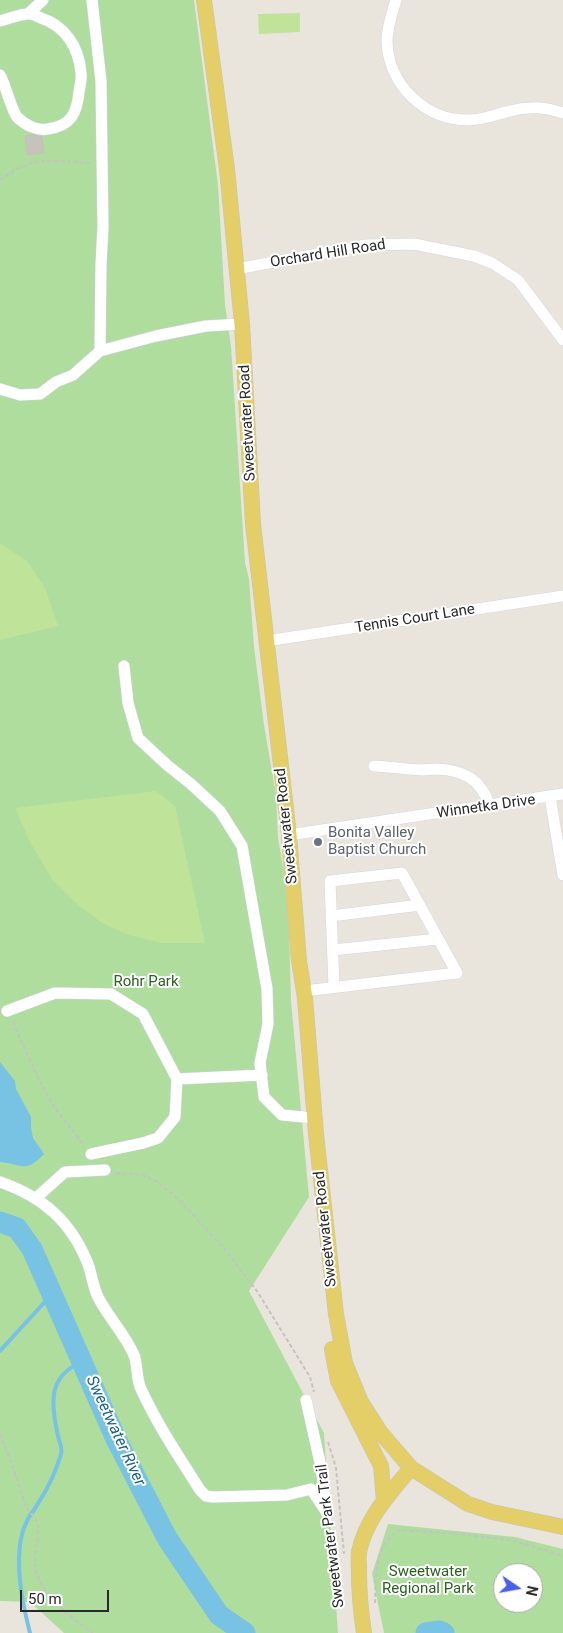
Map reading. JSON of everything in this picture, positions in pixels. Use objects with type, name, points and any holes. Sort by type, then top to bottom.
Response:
[{"type":"main road","name":"Sweetwater Road","points":[[204,0],[226,169],[242,324],[253,524],[289,835],[299,961],[304,991],[315,1118],[336,1314],[345,1364],[361,1402],[381,1434],[411,1468],[468,1504],[492,1512],[563,1527]]},
{"type":"main road","points":[[336,1314],[328,1329],[338,1381],[379,1461],[384,1501]]},
{"type":"main road","points":[[364,1633],[368,1609],[358,1554],[366,1529],[384,1501],[411,1468]]},
{"type":"street","points":[[0,21],[29,13],[43,0]]},
{"type":"street","points":[[92,0],[101,81],[103,227],[100,351]]},
{"type":"street","points":[[396,0],[387,39],[390,62],[400,83],[424,107],[445,117],[468,120],[490,117],[523,108],[546,109],[563,113]]},
{"type":"street","points":[[0,75],[16,116],[25,124],[42,130],[59,127],[70,120],[76,110],[82,74],[79,56],[66,34],[53,22],[29,13]]},
{"type":"street","name":"Orchard Hill Road","points":[[236,269],[366,245],[414,244],[474,256],[492,263],[518,280],[563,340]]},
{"type":"street","points":[[0,389],[20,395],[40,394],[56,382],[73,375],[100,351],[156,336],[206,326],[242,324]]},
{"type":"street","name":"Tennis Court Lane","points":[[266,642],[563,596]]},
{"type":"street","points":[[124,666],[128,703],[138,738],[168,766],[192,784],[220,811],[242,846],[267,989],[268,1024],[260,1063],[264,1097],[282,1115],[315,1118]]},
{"type":"street","points":[[374,766],[424,770],[437,769],[466,774],[485,792],[490,806]]},
{"type":"street","name":"Winnetka Drive","points":[[289,835],[550,798],[563,794]]},
{"type":"street","points":[[550,798],[563,875]]},
{"type":"street","points":[[304,991],[457,973],[402,873],[330,881],[334,987]]},
{"type":"street","points":[[331,916],[420,905]]},
{"type":"street","points":[[333,950],[438,939]]},
{"type":"street","points":[[7,1011],[54,993],[111,994],[143,1014],[177,1079],[175,1118],[158,1138],[91,1154]]},
{"type":"street","points":[[177,1079],[262,1075]]},
{"type":"street","points":[[36,1198],[65,1172],[105,1170]]},
{"type":"street","points":[[0,1182],[18,1188],[36,1198],[58,1216],[74,1236],[88,1264],[98,1296],[132,1352],[138,1370],[139,1386],[155,1417],[200,1490],[206,1496],[287,1494],[311,1489],[328,1513],[311,1398]]},
{"type":"path","points":[[0,180],[24,165],[40,161],[90,163],[102,161]]},
{"type":"path","points":[[7,1011],[39,1080],[55,1108],[91,1154]]},
{"type":"path","points":[[105,1170],[143,1175],[156,1181],[177,1198],[224,1248],[257,1291],[310,1377],[311,1398]]},
{"type":"path","points":[[0,1434],[29,1512],[34,1516],[37,1528],[34,1561],[38,1578],[57,1605],[92,1633]]},
{"type":"path","name":"Sweetwater Park Trail","points":[[328,1441],[336,1468],[344,1553]]},
{"type":"path","points":[[368,1609],[380,1555],[387,1541],[399,1530],[462,1534],[515,1541],[563,1556]]},
{"type":"green space","name":"Rohr Park","points":[[0,0],[194,0],[218,185],[225,305],[231,346],[245,563],[249,579],[254,647],[264,725],[276,795],[278,838],[284,873],[289,930],[291,1001],[309,1197],[249,1291],[324,1433],[338,1633],[64,1633],[30,1602],[0,1601]]},
{"type":"green space","points":[[300,13],[300,32],[259,34],[258,14]]},
{"type":"green space","points":[[0,543],[27,561],[45,588],[58,626],[0,640]]},
{"type":"green space","points":[[156,791],[175,806],[205,943],[162,943],[129,935],[102,923],[76,903],[52,879],[30,842],[15,808]]},
{"type":"green space","name":"Sweetwater Regional Park","points":[[388,1524],[515,1537],[563,1549],[563,1633],[384,1633],[372,1574]]},
{"type":"water","points":[[0,1062],[15,1081],[16,1089],[31,1117],[33,1138],[44,1154],[28,1166],[0,1162]]},
{"type":"building","points":[[25,136],[42,137],[44,153],[27,155]]},
{"type":"waterway","name":"Sweetwater River","points":[[0,1222],[17,1228],[32,1249],[116,1439],[167,1538],[219,1615],[245,1633]]},
{"type":"waterway","points":[[0,1351],[52,1294]]},
{"type":"waterway","points":[[30,1633],[21,1592],[19,1561],[22,1533],[28,1519],[51,1481],[61,1454],[53,1403],[57,1383],[62,1375],[82,1362]]},
{"type":"waterway","name":"Sweetwater River","points":[[426,1633],[439,1631],[444,1633]]},
{"type":"place","name":"Bonita Valley Baptist Church","points":[[318,842]]}]
